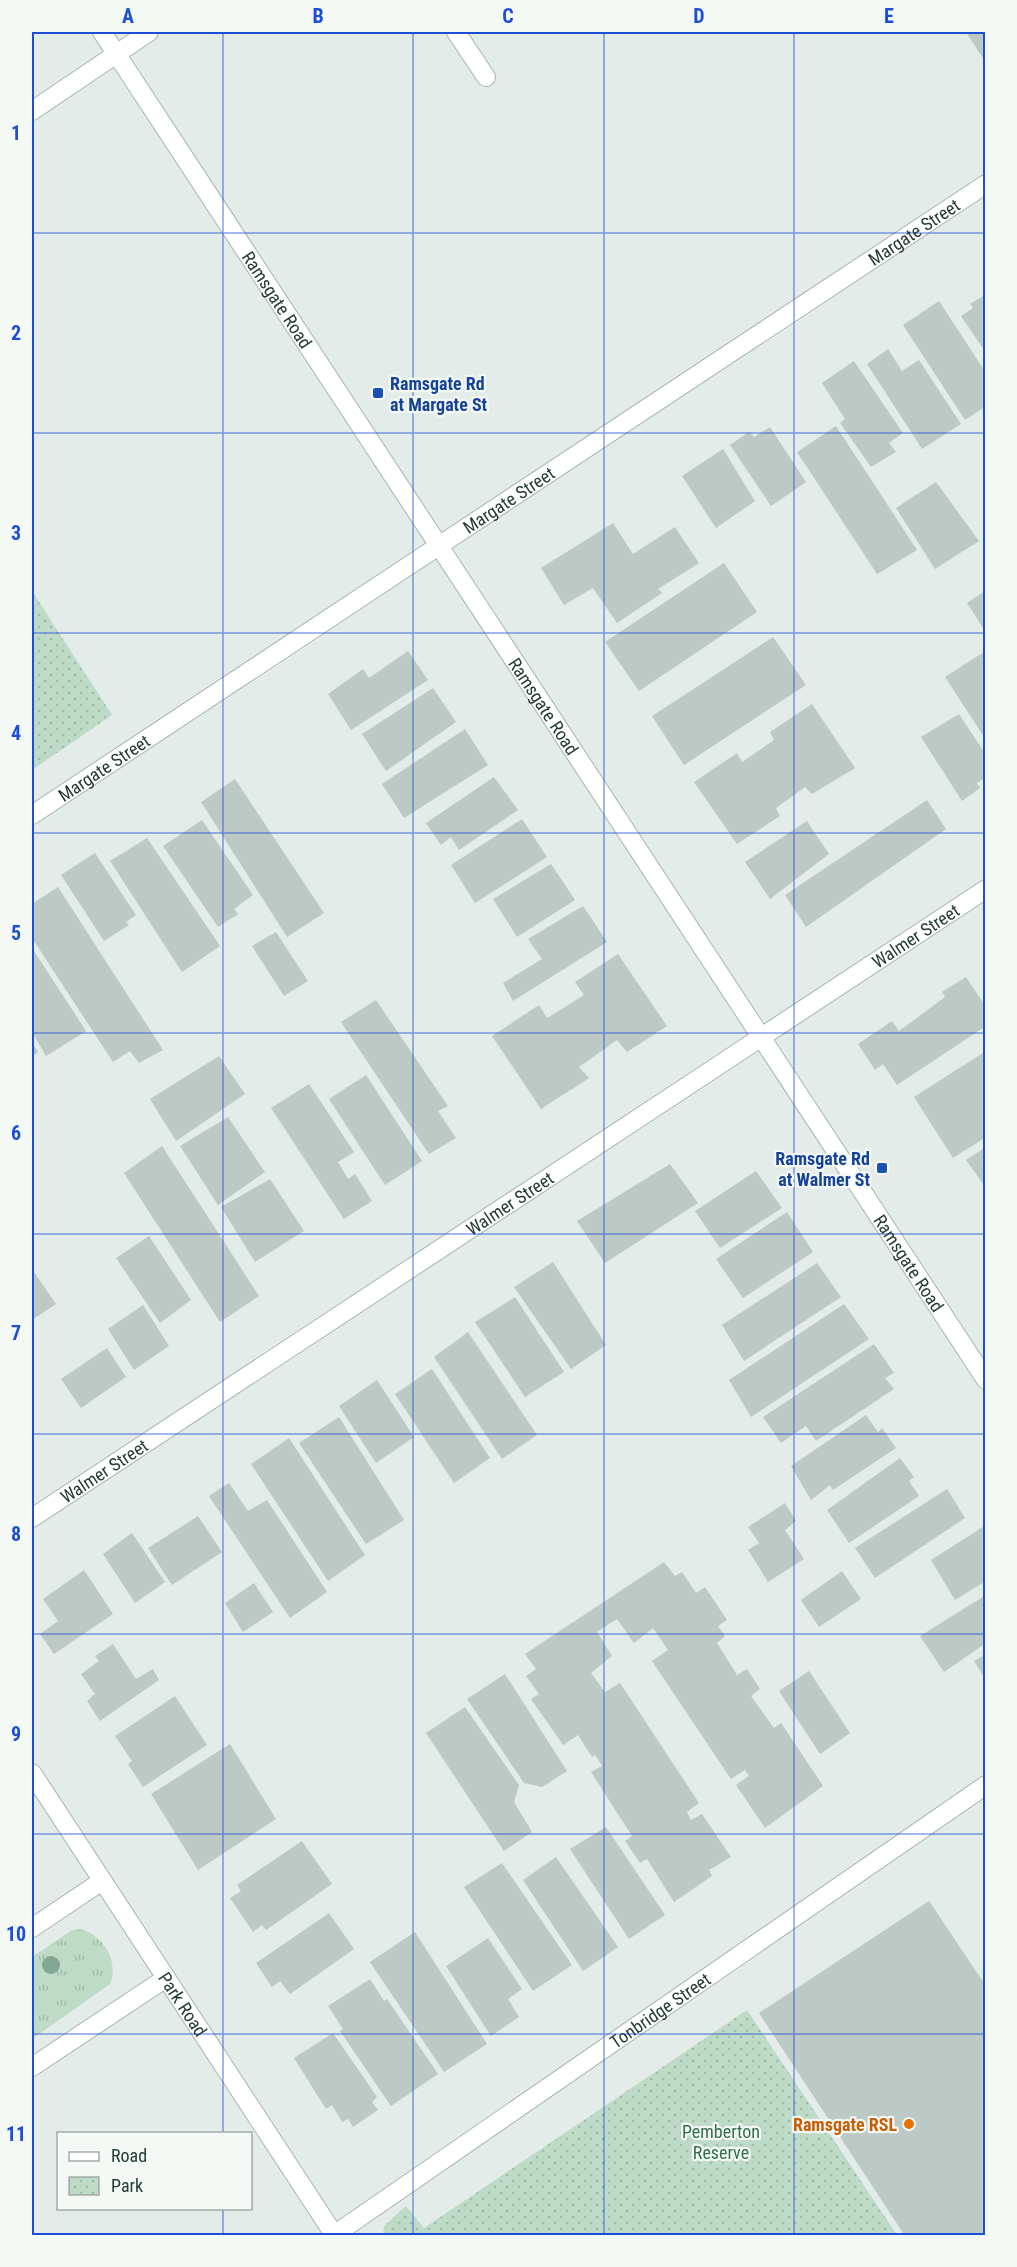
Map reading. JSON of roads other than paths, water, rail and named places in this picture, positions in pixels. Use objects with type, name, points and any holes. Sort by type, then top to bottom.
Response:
[{"type":"street","name":"Ramsgate Road","points":[[102,32],[986,1380]]},
{"type":"street","points":[[32,111],[149,32]]},
{"type":"street","points":[[456,32],[486,76]]},
{"type":"street","name":"Margate Street","points":[[32,815],[986,184]]},
{"type":"street","name":"Walmer Street","points":[[32,1518],[986,889]]},
{"type":"street","name":"Park Road","points":[[32,1773],[334,2235]]},
{"type":"street","name":"Tonbridge Street","points":[[334,2235],[986,1785]]},
{"type":"street","points":[[32,1928],[102,1881]]},
{"type":"street","points":[[32,2067],[166,1978]]},
{"type":"place","name":"Ramsgate Rd at Margate St","points":[[378,393]]},
{"type":"place","name":"Ramsgate Rd at Walmer St","points":[[882,1168]]},
{"type":"place","name":"Ramsgate RSL","points":[[909,2124]]},
{"type":"park label","name":"Pemberton Reserve","points":[[721,2141]]}]
